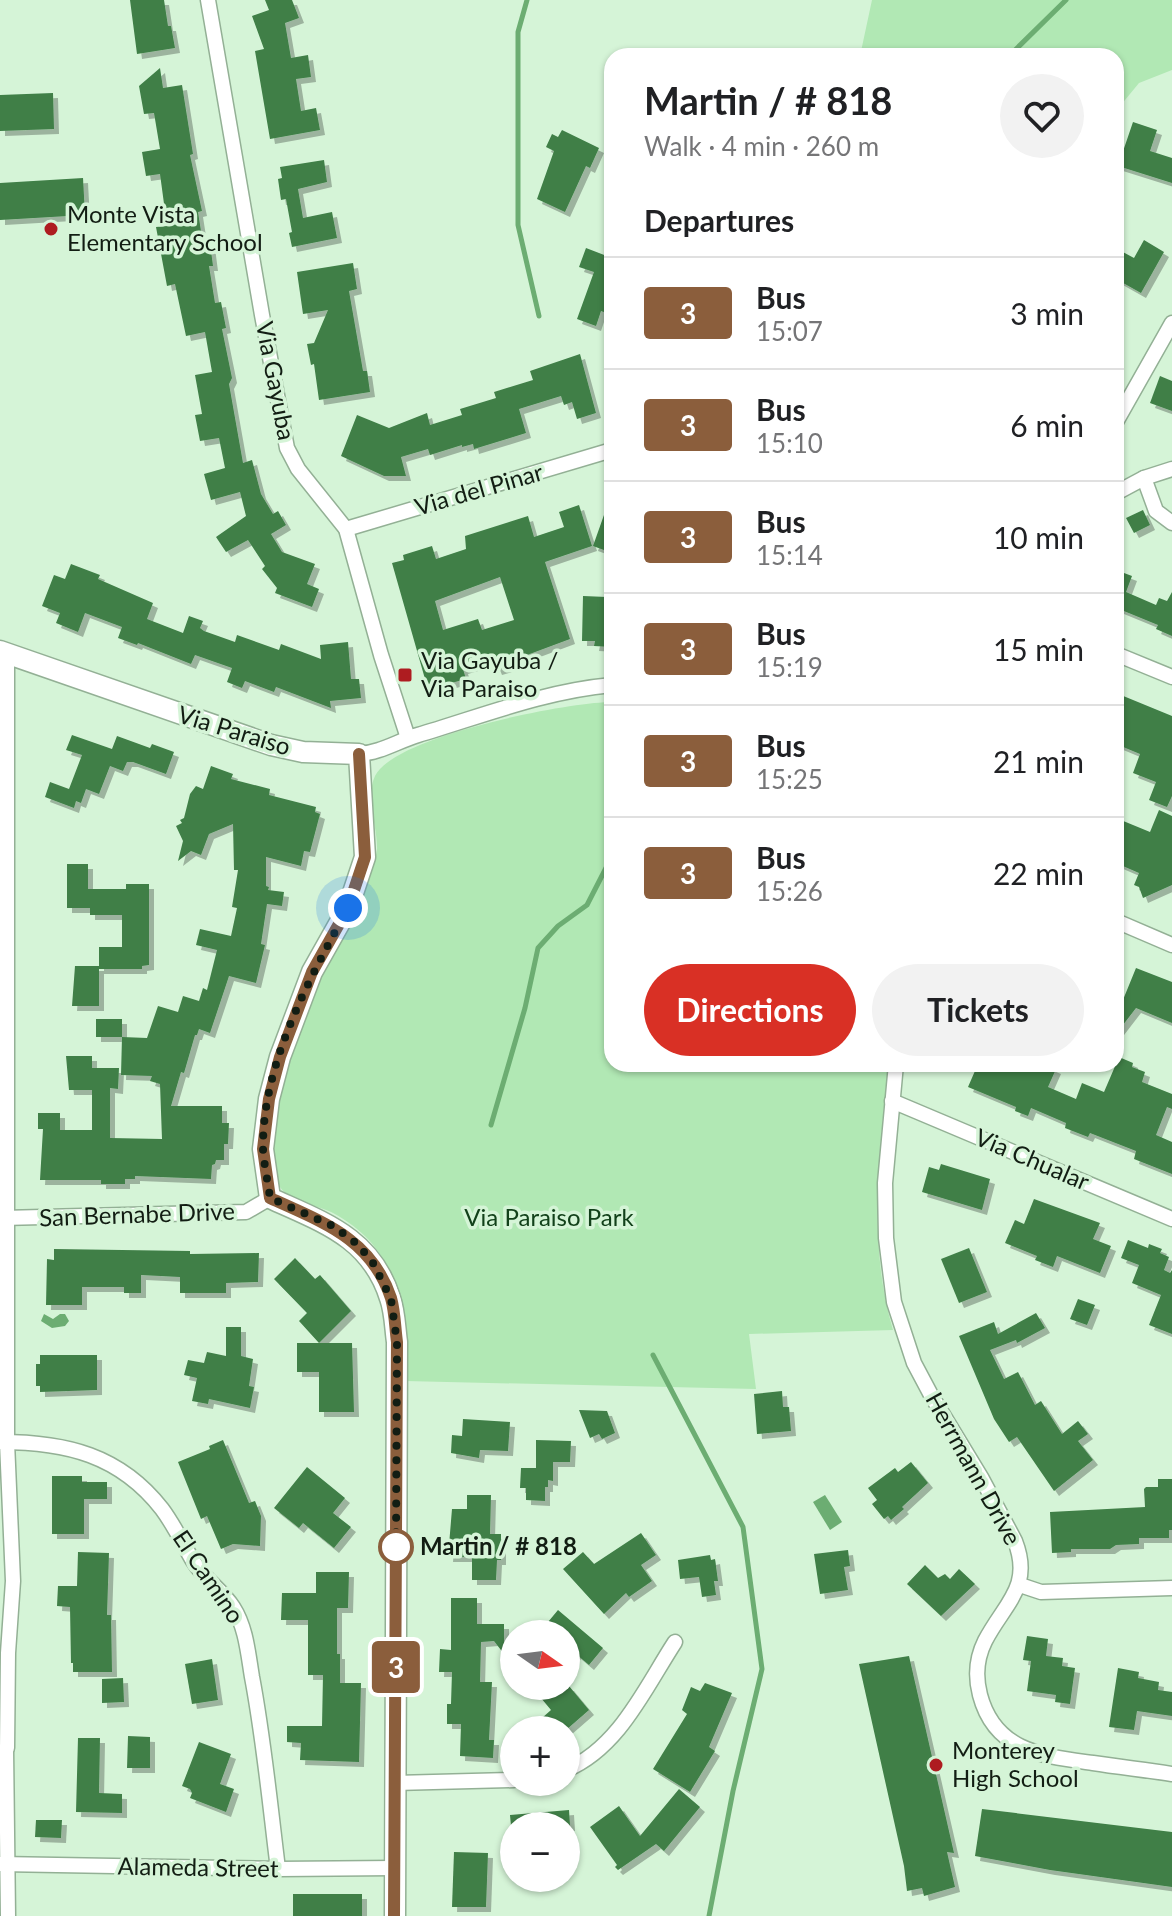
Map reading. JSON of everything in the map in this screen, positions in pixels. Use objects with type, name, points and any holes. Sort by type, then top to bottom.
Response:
[{"type":"street","name":"Via Gayuba","points":[[208,0],[283,432],[298,469],[346,529],[408,738]]},
{"type":"street","points":[[1124,408],[1172,323]]},
{"type":"street","name":"Via del Pinar","points":[[346,529],[604,452]]},
{"type":"street","points":[[1124,489],[1172,469]]},
{"type":"street","points":[[1144,478],[1156,511],[1172,523]]},
{"type":"street","points":[[4,653],[4,1442],[13,1581],[4,1653],[4,1864],[8,1916]]},
{"type":"street","name":"Via Paraiso","points":[[4,653],[271,745],[311,753],[372,753],[408,738],[560,692],[604,686]]},
{"type":"street","points":[[1124,657],[1172,677]]},
{"type":"street","points":[[359,754],[365,857],[348,908],[312,972],[280,1057],[269,1099],[263,1149],[270,1198],[333,1226],[356,1243],[372,1261],[391,1299],[397,1342],[395,1916]]},
{"type":"street","points":[[1124,924],[1172,945]]},
{"type":"street","name":"Herrmann Drive","points":[[895,1072],[885,1183],[886,1238],[894,1302],[914,1363],[1015,1541],[1022,1566],[1020,1585]]},
{"type":"street","name":"Via Chualar","points":[[892,1101],[1172,1219]]},
{"type":"street","name":"San Bernabe Drive","points":[[4,1218],[246,1212],[270,1198]]},
{"type":"street","name":"El Camino","points":[[4,1442],[90,1453],[119,1468],[144,1489],[162,1510],[208,1581],[233,1607],[244,1632],[260,1716],[278,1869]]},
{"type":"street","points":[[1172,1588],[1041,1592],[1020,1585],[984,1643],[977,1663],[981,1696],[988,1716],[998,1730],[1017,1745],[1046,1756],[1172,1774]]},
{"type":"street","points":[[580,1763],[616,1733],[675,1642]]},
{"type":"street","points":[[395,1783],[500,1780]]},
{"type":"street","name":"Alameda Street","points":[[4,1864],[395,1868]]},
{"type":"green space","points":[[872,0],[1172,0],[1172,70],[1139,83],[1124,101],[1124,48],[862,48]]},
{"type":"green space","name":"Via Paraiso Park","points":[[604,703],[604,1072],[887,1072],[879,1165],[878,1231],[885,1297],[893,1330],[749,1334],[756,1389],[405,1381],[399,1308],[386,1265],[374,1246],[356,1228],[333,1213],[297,1200],[285,1192],[273,1168],[276,1110],[294,1043],[324,965],[373,868],[377,841],[371,793],[375,776],[389,761],[447,735],[523,715]]},
{"type":"shaded area","points":[[44,1314],[53,1319],[65,1314],[69,1321],[65,1326],[52,1328],[41,1321]]},
{"type":"shaded area","points":[[825,1495],[842,1522],[830,1530],[813,1502]]},
{"type":"building","points":[[130,0],[164,0],[175,48],[137,54]]},
{"type":"building","points":[[265,0],[292,0],[299,18],[285,23],[291,58],[308,55],[311,77],[296,79],[301,111],[316,108],[320,130],[270,139],[255,51],[264,49],[252,16],[269,10]]},
{"type":"building","points":[[160,68],[163,88],[182,85],[193,154],[190,155],[202,211],[198,212],[203,244],[210,243],[213,266],[209,266],[215,303],[221,302],[226,328],[222,329],[243,463],[252,460],[261,494],[273,514],[278,511],[286,525],[271,534],[282,552],[315,564],[307,584],[319,589],[312,607],[275,593],[277,588],[262,569],[265,566],[248,540],[226,552],[216,537],[246,516],[240,492],[211,500],[204,474],[225,468],[219,438],[200,441],[195,415],[202,414],[195,375],[212,372],[205,332],[186,336],[175,284],[167,286],[156,227],[167,226],[160,174],[146,176],[142,152],[160,149],[154,113],[144,114],[139,86]]},
{"type":"building","points":[[53,93],[54,129],[0,131],[0,95]]},
{"type":"building","points":[[1133,122],[1157,130],[1150,151],[1172,158],[1172,183],[1124,168],[1124,148]]},
{"type":"building","points":[[562,130],[599,148],[590,168],[586,166],[565,212],[537,199],[554,151],[546,147],[552,134],[558,137]]},
{"type":"building","points":[[324,160],[327,182],[298,189],[303,218],[332,212],[337,238],[292,247],[286,199],[281,200],[280,167]]},
{"type":"building","points":[[83,178],[85,215],[0,220],[0,183]]},
{"type":"building","points":[[1144,240],[1164,252],[1141,293],[1124,283],[1124,253],[1134,258]]},
{"type":"building","points":[[586,248],[604,255],[604,312],[601,311],[596,326],[577,319],[594,272],[579,267]]},
{"type":"building","points":[[353,263],[357,289],[349,291],[363,371],[367,371],[370,392],[319,400],[314,364],[311,365],[307,344],[314,343],[328,310],[303,314],[297,272]]},
{"type":"building","points":[[580,354],[596,413],[577,419],[572,402],[564,405],[561,396],[519,409],[526,433],[474,449],[473,444],[462,445],[430,455],[428,449],[401,457],[406,476],[384,476],[341,456],[357,415],[389,428],[427,413],[430,425],[462,415],[460,409],[496,398],[494,392],[533,380],[530,371]]},
{"type":"building","points":[[1160,376],[1172,381],[1172,411],[1150,403]]},
{"type":"building","points":[[579,505],[592,546],[545,562],[570,639],[519,658],[521,663],[497,670],[493,660],[463,669],[466,679],[427,686],[392,563],[404,560],[403,555],[432,546],[436,559],[466,549],[465,536],[528,516],[534,537],[564,527],[559,512]],"holes":[[[500,577],[514,620],[482,630],[478,619],[443,630],[435,601]]]},
{"type":"building","points":[[1143,510],[1150,525],[1134,533],[1126,518]]},
{"type":"building","points":[[604,515],[604,550],[593,546]]},
{"type":"building","points":[[71,564],[100,575],[98,579],[153,603],[147,619],[183,633],[189,616],[203,621],[200,628],[204,631],[235,642],[237,635],[279,650],[281,644],[321,659],[320,645],[348,642],[351,679],[359,679],[361,698],[330,701],[331,708],[276,687],[274,692],[245,681],[242,688],[227,682],[232,668],[195,655],[191,664],[118,638],[122,627],[85,613],[78,632],[56,623],[60,613],[42,606],[54,575],[65,579]]},
{"type":"building","points":[[1124,573],[1132,576],[1126,592],[1156,605],[1159,598],[1167,601],[1172,592],[1172,636],[1156,629],[1158,625],[1124,611]]},
{"type":"building","points":[[583,596],[604,597],[604,647],[594,646],[595,641],[582,641]]},
{"type":"building","points":[[1124,696],[1172,716],[1172,796],[1167,807],[1149,800],[1156,782],[1133,773],[1140,754],[1124,747]]},
{"type":"building","points":[[72,735],[112,749],[117,736],[150,748],[152,744],[174,752],[166,774],[133,762],[127,762],[123,771],[110,766],[99,794],[86,789],[81,803],[76,801],[74,808],[45,797],[50,782],[69,789],[82,755],[66,750]]},
{"type":"building","points":[[211,766],[233,774],[231,779],[270,789],[269,795],[316,807],[315,812],[320,814],[310,852],[304,851],[301,866],[266,857],[268,890],[284,892],[282,906],[267,904],[261,944],[265,945],[256,983],[229,976],[210,1033],[199,1029],[195,1035],[171,1106],[222,1106],[222,1123],[229,1123],[224,1160],[216,1160],[212,1165],[211,1179],[135,1176],[135,1179],[125,1179],[125,1184],[101,1184],[101,1180],[40,1180],[43,1129],[38,1129],[38,1113],[60,1113],[60,1130],[92,1130],[92,1090],[69,1090],[66,1056],[92,1056],[92,1068],[119,1068],[118,1089],[110,1088],[110,1138],[162,1139],[160,1084],[150,1081],[152,1076],[121,1075],[122,1037],[147,1038],[158,1006],[178,1012],[183,996],[199,1001],[203,988],[207,990],[217,950],[196,945],[200,929],[231,936],[237,908],[232,907],[238,870],[234,870],[233,824],[209,834],[201,855],[191,851],[178,861],[183,841],[176,826],[182,823],[180,820],[184,818],[190,794],[196,786],[203,789]]},
{"type":"building","points":[[1159,810],[1172,816],[1172,885],[1143,898],[1139,887],[1134,885],[1139,873],[1124,866],[1124,821],[1150,832]]},
{"type":"building","points":[[67,864],[88,864],[88,889],[126,889],[126,884],[149,884],[149,965],[142,966],[142,969],[99,969],[99,1006],[72,1006],[75,966],[99,966],[99,947],[122,947],[122,915],[90,915],[90,908],[67,908]]},
{"type":"building","points":[[1136,968],[1172,982],[1172,1023],[1136,1008],[1124,1024],[1124,997]]},
{"type":"building","points":[[96,1019],[122,1019],[122,1037],[96,1037]]},
{"type":"building","points":[[1124,1059],[1133,1063],[1132,1067],[1145,1072],[1142,1082],[1172,1094],[1172,1109],[1167,1107],[1156,1135],[1172,1142],[1172,1174],[1134,1159],[1136,1151],[1090,1133],[1088,1137],[1065,1128],[1066,1123],[1031,1108],[1028,1116],[1015,1111],[1016,1107],[968,1087],[975,1072],[1055,1072],[1048,1087],[1076,1099],[1082,1083],[1104,1092],[1113,1072],[1124,1072]]},
{"type":"building","points":[[941,1164],[990,1179],[982,1210],[922,1192],[929,1167],[939,1170]]},
{"type":"building","points":[[1034,1199],[1100,1223],[1093,1239],[1111,1246],[1100,1273],[1057,1256],[1053,1267],[1035,1260],[1037,1256],[1005,1243],[1015,1220],[1024,1224]]},
{"type":"building","points":[[1128,1240],[1148,1248],[1149,1244],[1162,1249],[1160,1253],[1169,1257],[1164,1270],[1170,1273],[1172,1270],[1172,1334],[1149,1325],[1161,1295],[1132,1283],[1139,1265],[1121,1258]]},
{"type":"building","points":[[969,1248],[987,1292],[959,1303],[941,1259]]},
{"type":"building","points":[[54,1249],[259,1253],[258,1282],[226,1283],[226,1293],[180,1293],[180,1277],[141,1275],[141,1293],[124,1293],[124,1287],[82,1287],[82,1305],[46,1305],[47,1259],[54,1260]]},
{"type":"building","points":[[295,1258],[315,1279],[320,1275],[351,1311],[319,1343],[299,1321],[307,1313],[274,1279]]},
{"type":"building","points":[[1078,1299],[1095,1305],[1087,1325],[1070,1319]]},
{"type":"building","points":[[1036,1313],[1045,1328],[1017,1343],[1016,1340],[990,1350],[1004,1379],[1018,1372],[1035,1405],[1041,1401],[1062,1434],[1078,1421],[1088,1434],[1078,1441],[1093,1460],[1054,1491],[1017,1437],[1009,1442],[994,1419],[959,1336],[994,1322],[998,1334]]},
{"type":"building","points":[[226,1327],[241,1327],[241,1356],[253,1359],[249,1386],[254,1387],[250,1408],[209,1399],[208,1404],[192,1401],[197,1378],[184,1375],[188,1360],[204,1363],[207,1352],[226,1356]]},
{"type":"building","points":[[297,1343],[352,1343],[354,1412],[319,1412],[319,1372],[297,1372]]},
{"type":"building","points":[[40,1355],[97,1355],[97,1390],[40,1392],[40,1386],[36,1386],[36,1364],[40,1364]]},
{"type":"building","points":[[782,1391],[783,1407],[789,1407],[791,1431],[757,1434],[754,1394]]},
{"type":"building","points":[[579,1410],[607,1411],[615,1433],[602,1439],[599,1434],[590,1438]]},
{"type":"building","points":[[463,1419],[510,1422],[508,1451],[480,1450],[479,1458],[451,1453],[452,1435],[462,1436]]},
{"type":"building","points":[[223,1440],[249,1503],[255,1501],[261,1516],[260,1546],[233,1544],[221,1549],[207,1516],[201,1519],[178,1462]]},
{"type":"building","points":[[536,1440],[571,1441],[570,1462],[553,1462],[553,1481],[548,1480],[548,1487],[545,1487],[545,1501],[526,1500],[526,1488],[520,1488],[521,1468],[536,1468]]},
{"type":"building","points":[[911,1462],[928,1483],[891,1520],[888,1516],[884,1519],[872,1504],[877,1500],[868,1488],[895,1468],[898,1472]]},
{"type":"building","points":[[307,1467],[345,1498],[333,1513],[351,1527],[334,1548],[303,1523],[299,1528],[274,1508]]},
{"type":"building","points":[[52,1476],[82,1476],[82,1482],[107,1482],[107,1499],[84,1499],[84,1534],[52,1534]]},
{"type":"building","points":[[1158,1479],[1172,1479],[1172,1530],[1169,1530],[1169,1538],[1139,1538],[1139,1544],[1116,1545],[1110,1549],[1071,1549],[1071,1552],[1052,1553],[1050,1512],[1145,1507],[1144,1489],[1158,1487]]},
{"type":"building","points":[[467,1495],[491,1495],[490,1534],[501,1534],[501,1560],[497,1560],[496,1580],[472,1580],[472,1557],[448,1557],[452,1509],[467,1509]]},
{"type":"building","points":[[641,1533],[656,1555],[641,1565],[652,1581],[629,1597],[626,1593],[604,1614],[563,1569],[583,1552],[594,1564]]},
{"type":"building","points":[[848,1550],[850,1566],[844,1567],[848,1590],[820,1594],[814,1554]]},
{"type":"building","points":[[78,1552],[109,1553],[107,1615],[111,1615],[112,1672],[73,1672],[70,1607],[57,1606],[58,1586],[77,1586]]},
{"type":"building","points":[[710,1555],[711,1560],[715,1559],[716,1595],[702,1597],[699,1577],[680,1579],[678,1560]]},
{"type":"building","points":[[925,1565],[938,1578],[945,1574],[950,1579],[959,1569],[975,1584],[941,1616],[907,1584]]},
{"type":"building","points":[[316,1572],[349,1572],[348,1608],[337,1608],[337,1654],[340,1654],[340,1683],[361,1683],[359,1762],[300,1760],[301,1743],[287,1742],[287,1726],[322,1726],[323,1675],[308,1675],[308,1620],[281,1620],[282,1593],[316,1593]]},
{"type":"building","points":[[451,1598],[477,1598],[477,1624],[500,1624],[500,1649],[494,1641],[481,1642],[480,1682],[492,1682],[489,1740],[494,1740],[493,1758],[460,1756],[461,1724],[447,1724],[452,1672],[439,1672],[440,1649],[451,1650]]},
{"type":"building","points":[[558,1610],[570,1620],[550,1620]]},
{"type":"building","points":[[580,1629],[603,1648],[589,1665],[580,1657]]},
{"type":"building","points":[[1027,1636],[1048,1639],[1046,1656],[1063,1658],[1062,1666],[1075,1668],[1070,1704],[1055,1702],[1056,1695],[1027,1691],[1031,1661],[1023,1660]]},
{"type":"building","points":[[909,1656],[954,1853],[947,1852],[955,1887],[924,1896],[922,1888],[907,1891],[859,1664]]},
{"type":"building","points":[[212,1659],[218,1700],[192,1704],[185,1664]]},
{"type":"building","points":[[1118,1668],[1139,1672],[1138,1678],[1159,1682],[1158,1690],[1172,1692],[1172,1716],[1137,1711],[1134,1730],[1109,1727]]},
{"type":"building","points":[[123,1678],[124,1702],[102,1703],[102,1679]]},
{"type":"building","points":[[705,1683],[732,1693],[709,1747],[715,1751],[690,1792],[653,1769],[687,1714],[682,1710],[691,1687],[700,1691]]},
{"type":"building","points":[[580,1699],[589,1710],[580,1718],[544,1716],[551,1710],[543,1700]]},
{"type":"building","points":[[128,1736],[150,1737],[150,1768],[127,1768]]},
{"type":"building","points":[[78,1738],[100,1738],[99,1793],[122,1794],[122,1813],[76,1812]]},
{"type":"building","points":[[199,1742],[231,1754],[220,1784],[234,1789],[226,1812],[190,1798],[190,1789],[182,1786]]},
{"type":"building","points":[[679,1789],[700,1807],[664,1851],[656,1844],[618,1870],[590,1827],[619,1806],[640,1836]]},
{"type":"building","points":[[982,1809],[1172,1832],[1172,1887],[975,1856]]},
{"type":"building","points":[[36,1820],[62,1820],[61,1838],[35,1837]]},
{"type":"building","points":[[454,1852],[488,1853],[486,1907],[452,1907]]},
{"type":"building","points":[[293,1894],[362,1894],[362,1916],[293,1916]]},
{"type":"waterway","points":[[527,0],[518,32],[518,225],[539,316]]},
{"type":"waterway","points":[[1017,48],[1066,0]]},
{"type":"waterway","points":[[491,1125],[525,1008],[538,948],[558,926],[587,905],[604,872]]},
{"type":"waterway","points":[[653,1355],[743,1527],[762,1669],[733,1791],[709,1916]]},
{"type":"bus line","name":"3","points":[[359,754],[365,857],[348,908],[312,972],[294,1015],[269,1099],[263,1149],[270,1198],[333,1226],[356,1243],[372,1261],[391,1299],[397,1342],[394,1916]]},
{"type":"place","name":"Monte Vista Elementary School","points":[[51,229]]},
{"type":"place","name":"Via Gayuba / Via Paraiso","points":[[405,675]]},
{"type":"place","name":"Martin / # 818","points":[[396,1547]]},
{"type":"place","name":"Monterey High School","points":[[936,1765]]},
{"type":"route","points":[[348,908],[312,972],[294,1015],[269,1099],[263,1149],[270,1198],[333,1226],[356,1243],[372,1261],[391,1299],[397,1342],[396,1547]]}]
